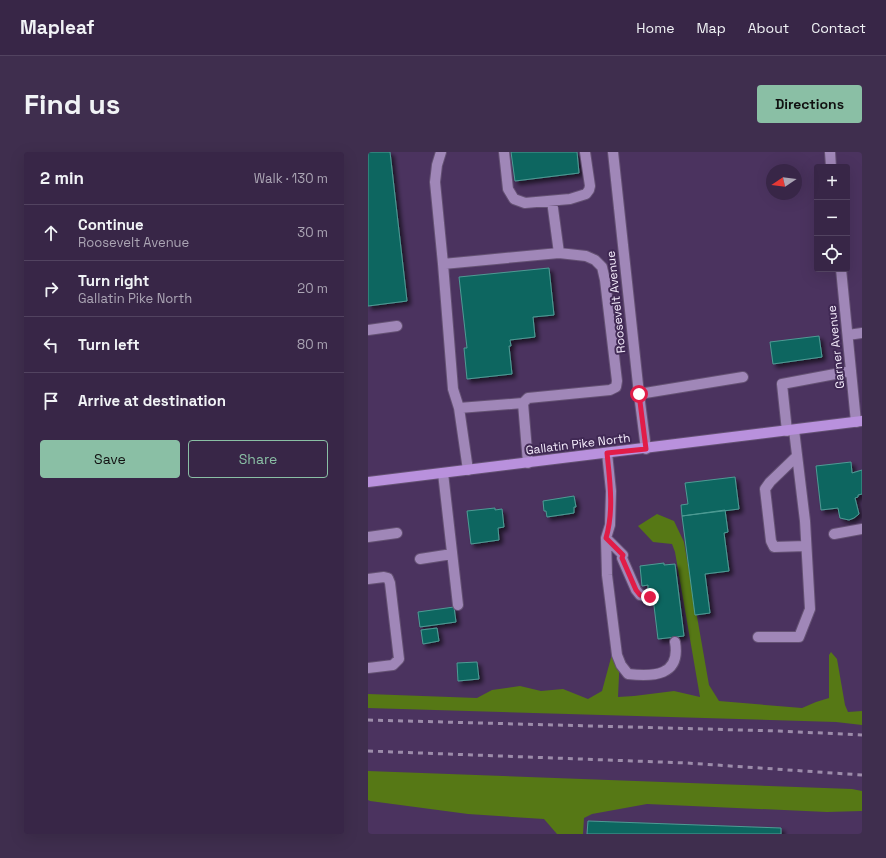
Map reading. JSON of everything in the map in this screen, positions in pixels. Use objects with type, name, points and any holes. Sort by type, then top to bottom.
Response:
[{"type":"main road","name":"Gallatin Pike North","points":[[368,482],[859,422]]},
{"type":"street","points":[[441,152],[437,165],[436,182],[444,264],[453,389],[459,408],[468,470]]},
{"type":"street","points":[[504,152],[508,189],[514,199],[526,203],[552,201],[586,194],[590,186],[585,152]]},
{"type":"street","name":"Roosevelt Avenue","points":[[613,152],[646,449]]},
{"type":"street","points":[[830,152],[831,164]]},
{"type":"street","points":[[552,201],[559,253]]},
{"type":"street","points":[[444,264],[559,253],[586,256],[595,260],[602,267],[605,280],[617,381],[616,387],[610,390],[528,398],[523,403],[459,408]]},
{"type":"street","name":"Garner Avenue","points":[[841,272],[851,371],[859,422]]},
{"type":"street","points":[[368,330],[397,326]]},
{"type":"street","points":[[848,335],[862,333]]},
{"type":"street","points":[[758,637],[799,637],[810,609],[805,521],[797,456],[790,430],[782,384],[851,371]]},
{"type":"street","points":[[639,394],[743,377]]},
{"type":"street","points":[[523,403],[528,463]]},
{"type":"street","points":[[607,453],[611,491],[610,525],[606,538],[608,582],[617,655],[621,665],[628,674],[643,676],[658,675],[671,667],[677,654],[675,642]]},
{"type":"street","points":[[797,456],[770,482],[765,489],[771,541],[774,546],[806,546]]},
{"type":"street","points":[[443,473],[458,605]]},
{"type":"street","points":[[834,534],[862,529]]},
{"type":"street","points":[[368,536],[397,533]]},
{"type":"street","points":[[606,538],[623,555],[622,558],[636,590],[640,595],[650,597]]},
{"type":"street","points":[[420,559],[452,554]]},
{"type":"street","points":[[368,579],[384,577],[388,578],[390,583],[399,659],[393,665],[368,668]]},
{"type":"green space","points":[[657,514],[674,521],[684,542],[709,685],[719,701],[802,708],[829,698],[829,655],[831,652],[837,659],[845,705],[848,712],[862,711],[862,725],[836,722],[368,708],[368,694],[477,698],[492,690],[520,686],[541,691],[563,689],[588,699],[602,691],[612,654],[620,654],[618,697],[674,691],[700,697],[675,552],[672,544],[653,542],[638,526]]},
{"type":"green space","points":[[368,771],[852,789],[862,791],[862,811],[827,812],[647,804],[592,814],[584,818],[583,834],[557,834],[544,819],[468,814],[370,801],[368,800]]},
{"type":"building","points":[[368,152],[390,152],[407,301],[368,306]]},
{"type":"building","points":[[511,152],[577,152],[579,173],[515,181]]},
{"type":"building","points":[[549,268],[554,315],[533,317],[535,337],[510,340],[511,346],[509,346],[512,374],[467,379],[464,348],[467,348],[459,277]]},
{"type":"building","points":[[819,336],[822,357],[773,364],[770,342]]},
{"type":"building","points":[[851,462],[852,473],[862,470],[862,494],[855,498],[859,514],[849,520],[840,518],[838,508],[821,510],[816,466]]},
{"type":"building","points":[[735,477],[739,509],[682,516],[681,505],[688,504],[685,483]]},
{"type":"building","points":[[574,496],[576,507],[574,507],[574,513],[547,517],[546,511],[544,511],[543,501]]},
{"type":"building","points":[[495,508],[495,510],[502,509],[504,527],[498,528],[499,540],[471,544],[467,511]]},
{"type":"building","points":[[725,510],[728,532],[724,533],[729,571],[705,574],[710,613],[695,615],[682,516]]},
{"type":"building","points":[[664,563],[664,565],[675,564],[684,636],[658,639],[652,589],[648,589],[648,585],[642,586],[640,566]]},
{"type":"building","points":[[454,607],[456,622],[420,627],[418,612]]},
{"type":"building","points":[[437,628],[439,641],[423,644],[421,630]]},
{"type":"building","points":[[477,662],[479,679],[458,681],[457,663]]},
{"type":"building","points":[[588,821],[781,828],[781,834],[587,834]]},
{"type":"railway","points":[[368,720],[779,731],[862,735]]},
{"type":"railway","points":[[368,751],[687,763],[862,775]]},
{"type":"route","points":[[639,394],[646,449],[607,453],[611,491],[610,525],[606,538],[623,555],[622,558],[636,590],[640,595],[650,597]]}]
